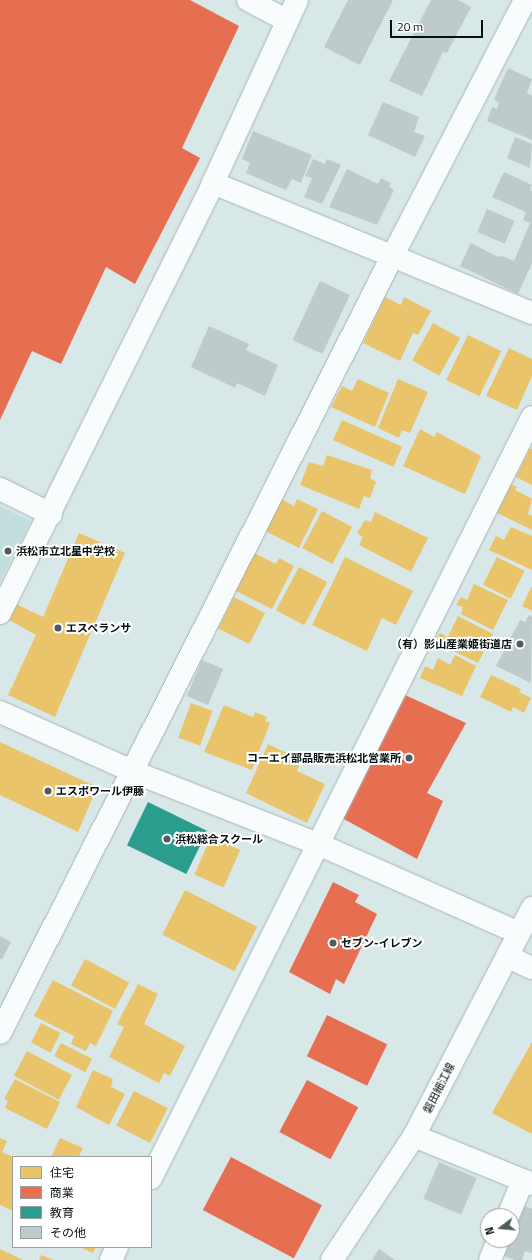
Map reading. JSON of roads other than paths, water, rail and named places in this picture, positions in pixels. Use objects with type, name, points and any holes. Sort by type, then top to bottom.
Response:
[{"type":"street","points":[[248,0],[286,20]]},
{"type":"street","points":[[0,613],[51,514],[213,183],[286,20],[297,0]]},
{"type":"street","points":[[0,1033],[134,772],[393,255],[525,0]]},
{"type":"street","points":[[213,183],[393,255],[532,313]]},
{"type":"street","points":[[152,1176],[532,417]]},
{"type":"street","points":[[0,489],[51,514]]},
{"type":"street","points":[[0,712],[134,772],[318,844],[519,933]]},
{"type":"street","name":"磐田細江線","points":[[332,1260],[414,1136],[532,908]]},
{"type":"street","points":[[507,956],[532,968]]},
{"type":"street","points":[[414,1136],[527,1182],[512,1208]]},
{"type":"street","points":[[111,1260],[117,1248]]},
{"type":"street","points":[[490,1260],[495,1248]]},
{"type":"place","name":"浜松市立北星中学校","points":[[8,551]]},
{"type":"place","name":"エスペランサ","points":[[58,628]]},
{"type":"place","name":"（有）影山産業姫街道店","points":[[520,644]]},
{"type":"place","name":"コーエイ部品販売浜松北営業所","points":[[409,758]]},
{"type":"place","name":"エスポワール伊藤","points":[[48,791]]},
{"type":"place","name":"浜松総合スクール","points":[[167,839]]},
{"type":"place","name":"セブン-イレブン","points":[[333,943]]}]
